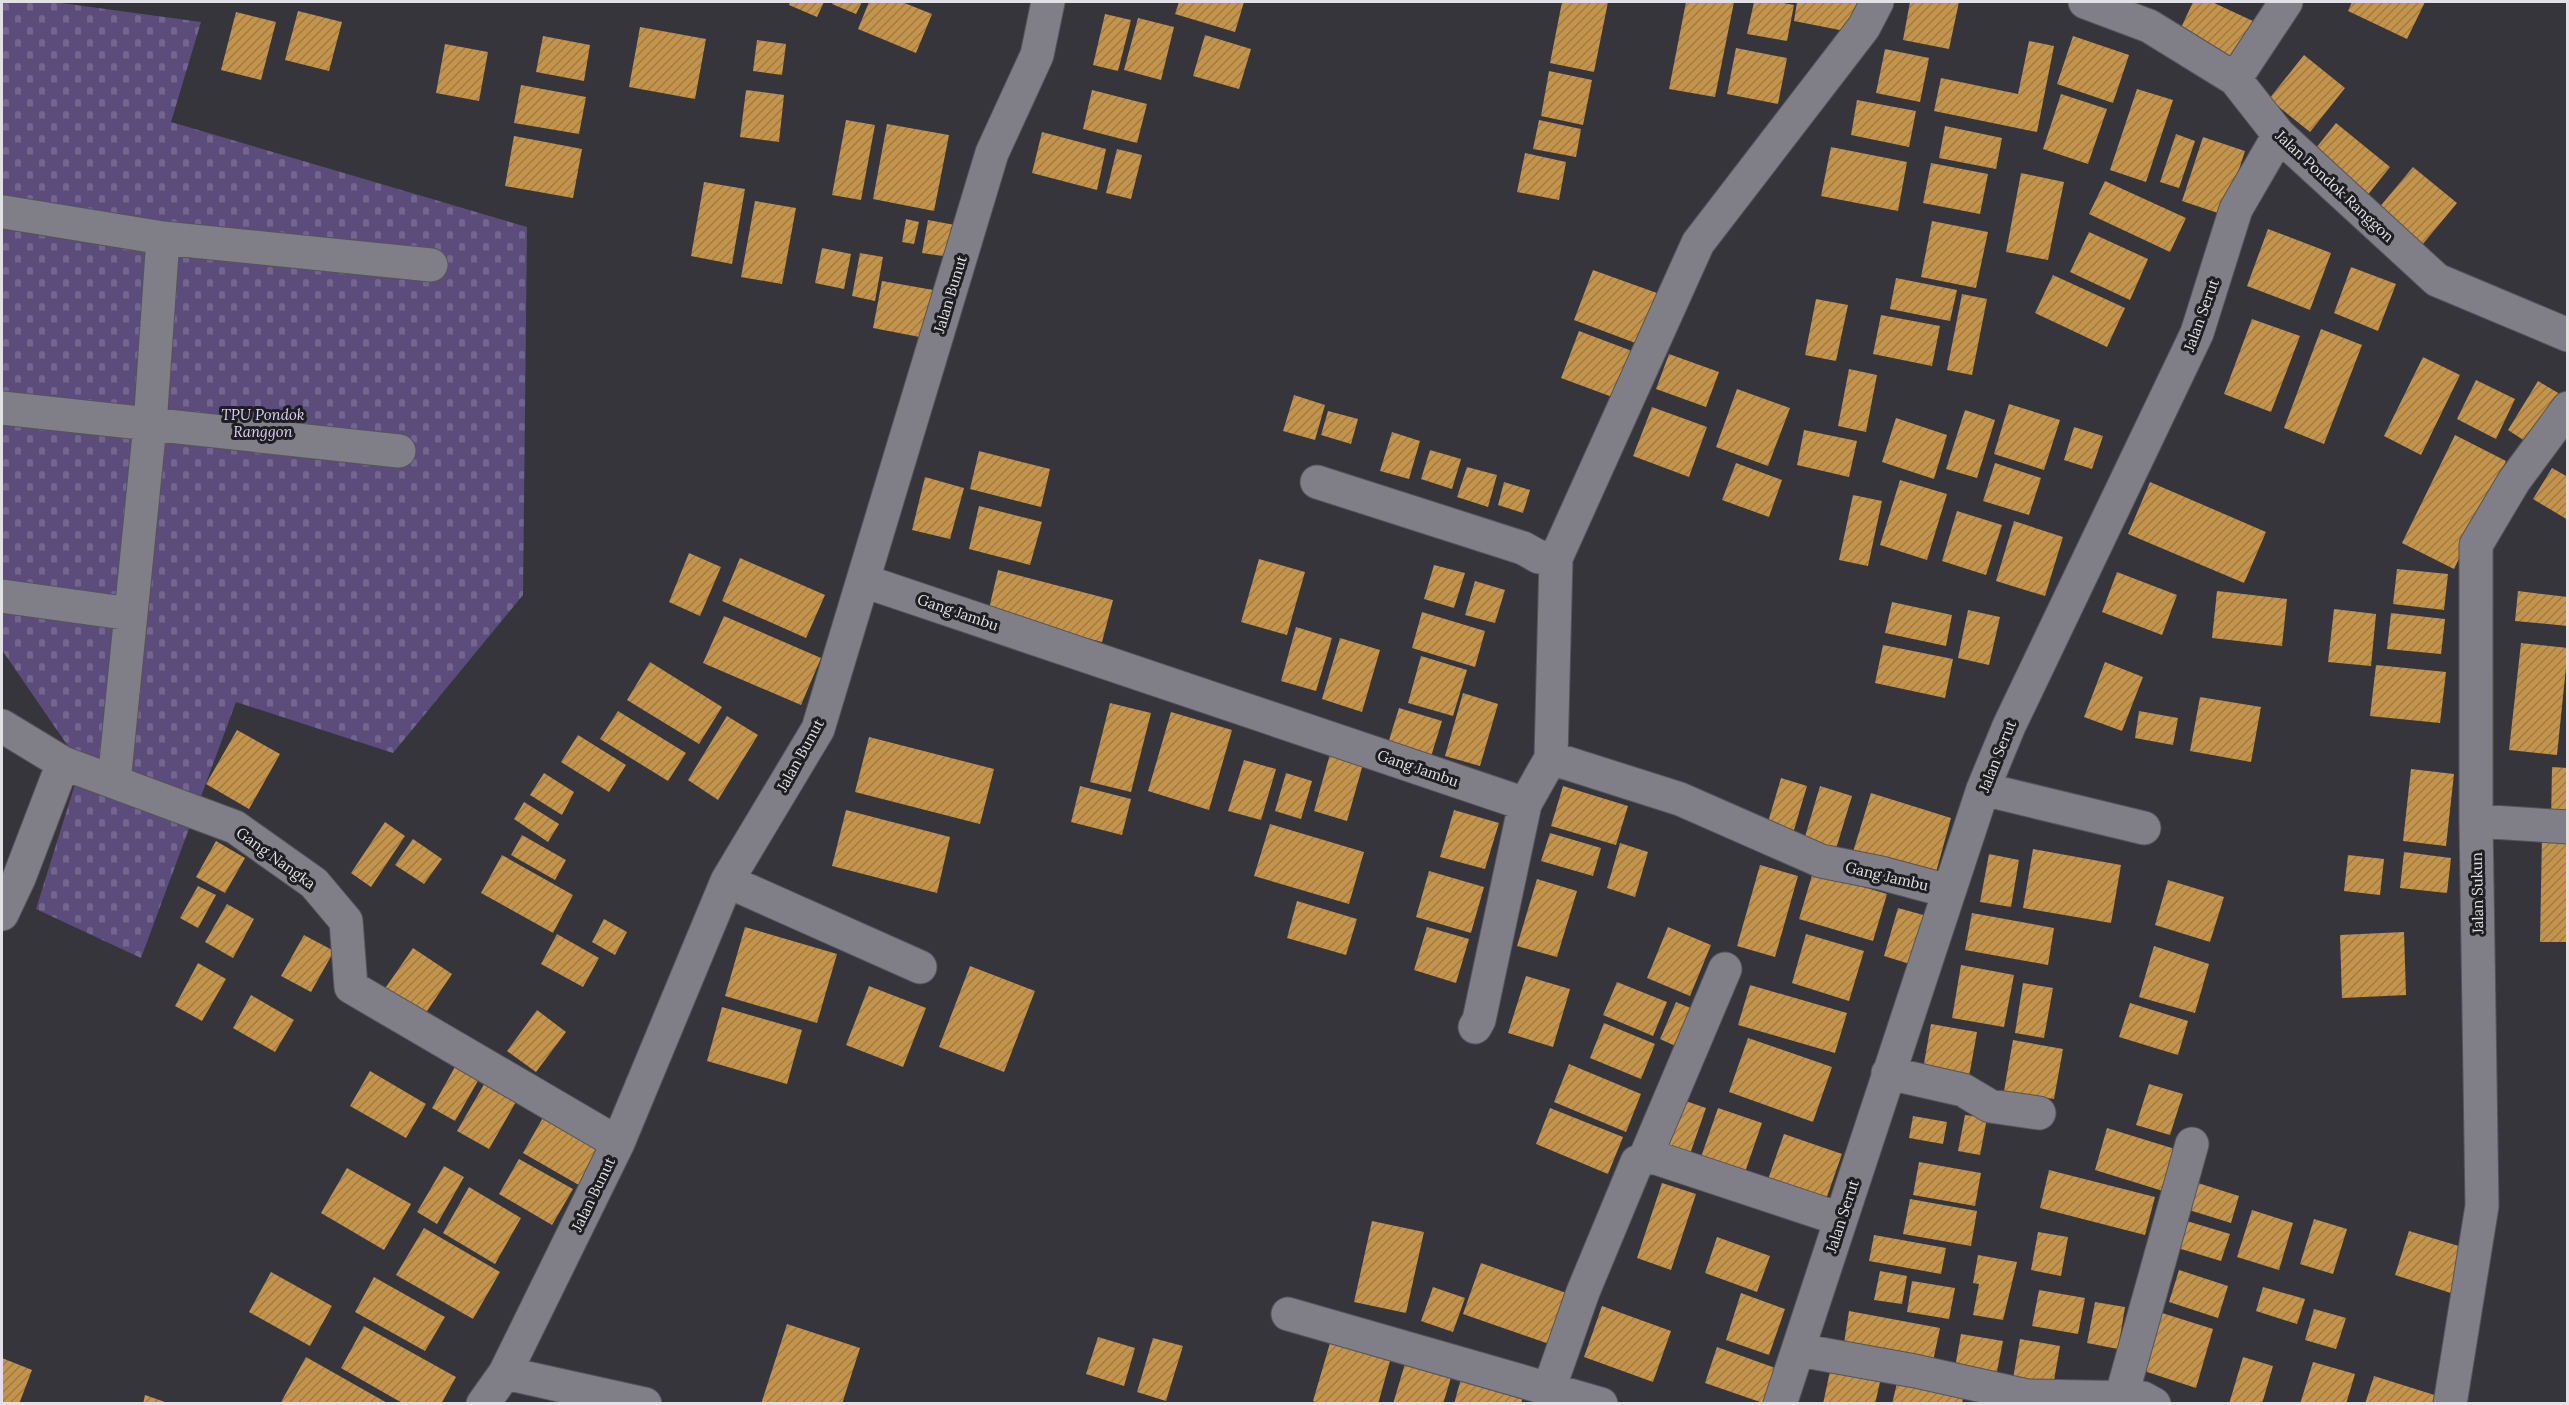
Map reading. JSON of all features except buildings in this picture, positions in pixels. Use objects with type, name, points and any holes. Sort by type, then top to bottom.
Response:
[{"type":"street","name":"Jalan Bunut","points":[[483,1404],[505,1373],[618,1143],[727,880],[818,729],[992,153],[1037,54],[1048,2]]},
{"type":"street","points":[[1475,1027],[1479,1020],[1525,804],[1551,758],[1556,558],[1698,243],[1864,27],[1877,2]]},
{"type":"street","name":"Jalan Pondok Ranggon","points":[[2085,2],[2149,26],[2235,79],[2278,135],[2436,280],[2568,335]]},
{"type":"street","points":[[2235,79],[2286,2]]},
{"type":"street","name":"Jalan Serut","points":[[1780,1404],[1983,789],[2009,726],[2197,333],[2236,209],[2278,135]]},
{"type":"street","points":[[2,207],[163,238],[431,266]]},
{"type":"street","points":[[114,782],[150,425],[163,238]]},
{"type":"street","points":[[2,408],[399,451]]},
{"type":"street","name":"Jalan Sukun","points":[[2450,1404],[2482,1206],[2476,821],[2476,545],[2514,481],[2568,408]]},
{"type":"street","points":[[1317,482],[1523,548],[1539,556],[1556,558]]},
{"type":"street","name":"Gang Jambu","points":[[864,580],[1525,804]]},
{"type":"street","points":[[2,596],[131,614]]},
{"type":"street","name":"Gang Nangka","points":[[2,726],[63,764],[236,827],[314,883],[346,921],[351,987],[618,1143]]},
{"type":"street","name":"Gang Jambu","points":[[1551,758],[1680,799],[1821,861],[1881,873],[1948,891]]},
{"type":"street","points":[[2,914],[19,878],[63,764]]},
{"type":"street","points":[[1983,789],[2144,828]]},
{"type":"street","points":[[2476,821],[2568,826]]},
{"type":"street","points":[[727,880],[920,967]]},
{"type":"street","points":[[1646,1158],[1725,969]]},
{"type":"street","points":[[1888,1073],[1963,1090],[1990,1106],[2039,1113]]},
{"type":"street","points":[[2121,1398],[2192,1144]]},
{"type":"street","points":[[1549,1389],[1583,1292],[1637,1162],[1646,1158],[1656,1158],[1840,1219]]},
{"type":"street","points":[[1288,1314],[1601,1404]]},
{"type":"street","points":[[1799,1350],[2028,1396],[2143,1398],[2154,1404]]},
{"type":"street","points":[[505,1373],[645,1404]]},
{"type":"green space","name":"TPU Pondok Ranggon","points":[[2,2],[54,2],[201,22],[171,122],[527,227],[523,595],[393,753],[236,702],[141,958],[36,909],[81,765],[2,650]]}]
